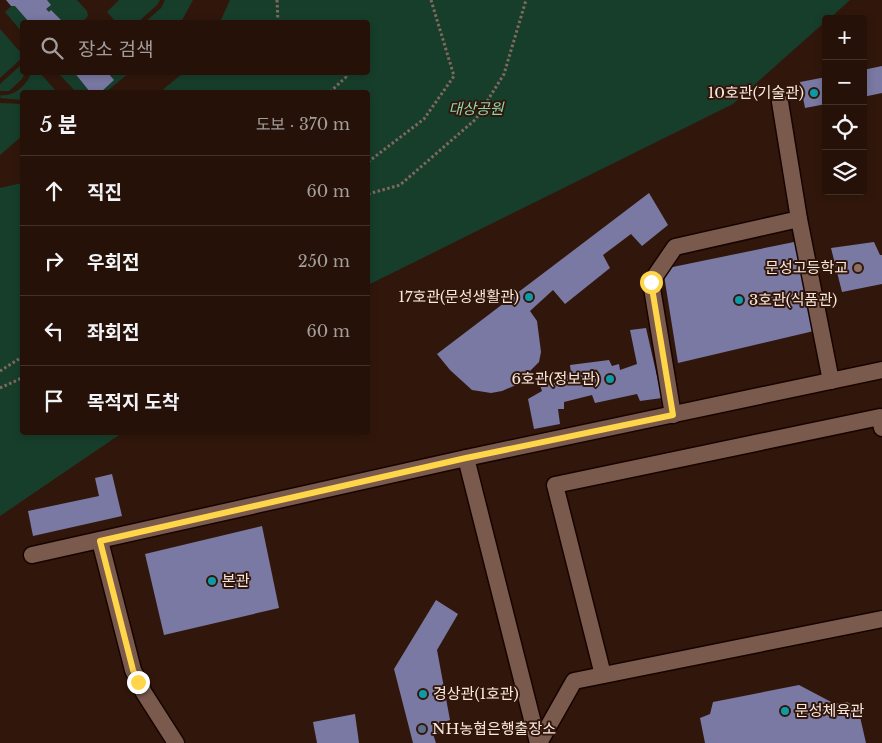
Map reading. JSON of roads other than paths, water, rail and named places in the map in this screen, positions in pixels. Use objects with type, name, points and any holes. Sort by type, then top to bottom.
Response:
[{"type":"street","points":[[780,102],[799,219],[831,381]]},
{"type":"street","points":[[673,415],[651,282],[674,247],[799,219]]},
{"type":"street","points":[[32,555],[466,458],[831,381],[881,373]]},
{"type":"street","points":[[603,675],[555,485],[881,421]]},
{"type":"street","points":[[466,458],[538,743]]},
{"type":"street","points":[[100,541],[133,670],[144,693],[176,743]]},
{"type":"street","points":[[538,743],[574,681],[882,618]]},
{"type":"place","name":"10호관(기술관)","points":[[814,93]]},
{"type":"place","name":"문성고등학교","points":[[858,268]]},
{"type":"place","name":"17호관(문성생활관)","points":[[529,297]]},
{"type":"place","name":"3호관(식품관)","points":[[739,300]]},
{"type":"place","name":"6호관(정보관)","points":[[610,379]]},
{"type":"place","name":"본관","points":[[212,581]]},
{"type":"place","name":"경상관(1호관)","points":[[423,694]]},
{"type":"place","name":"문성체육관","points":[[785,711]]},
{"type":"place","name":"NH농협은행출장소","points":[[422,729]]},
{"type":"park label","name":"대상공원","points":[[476,109]]}]
